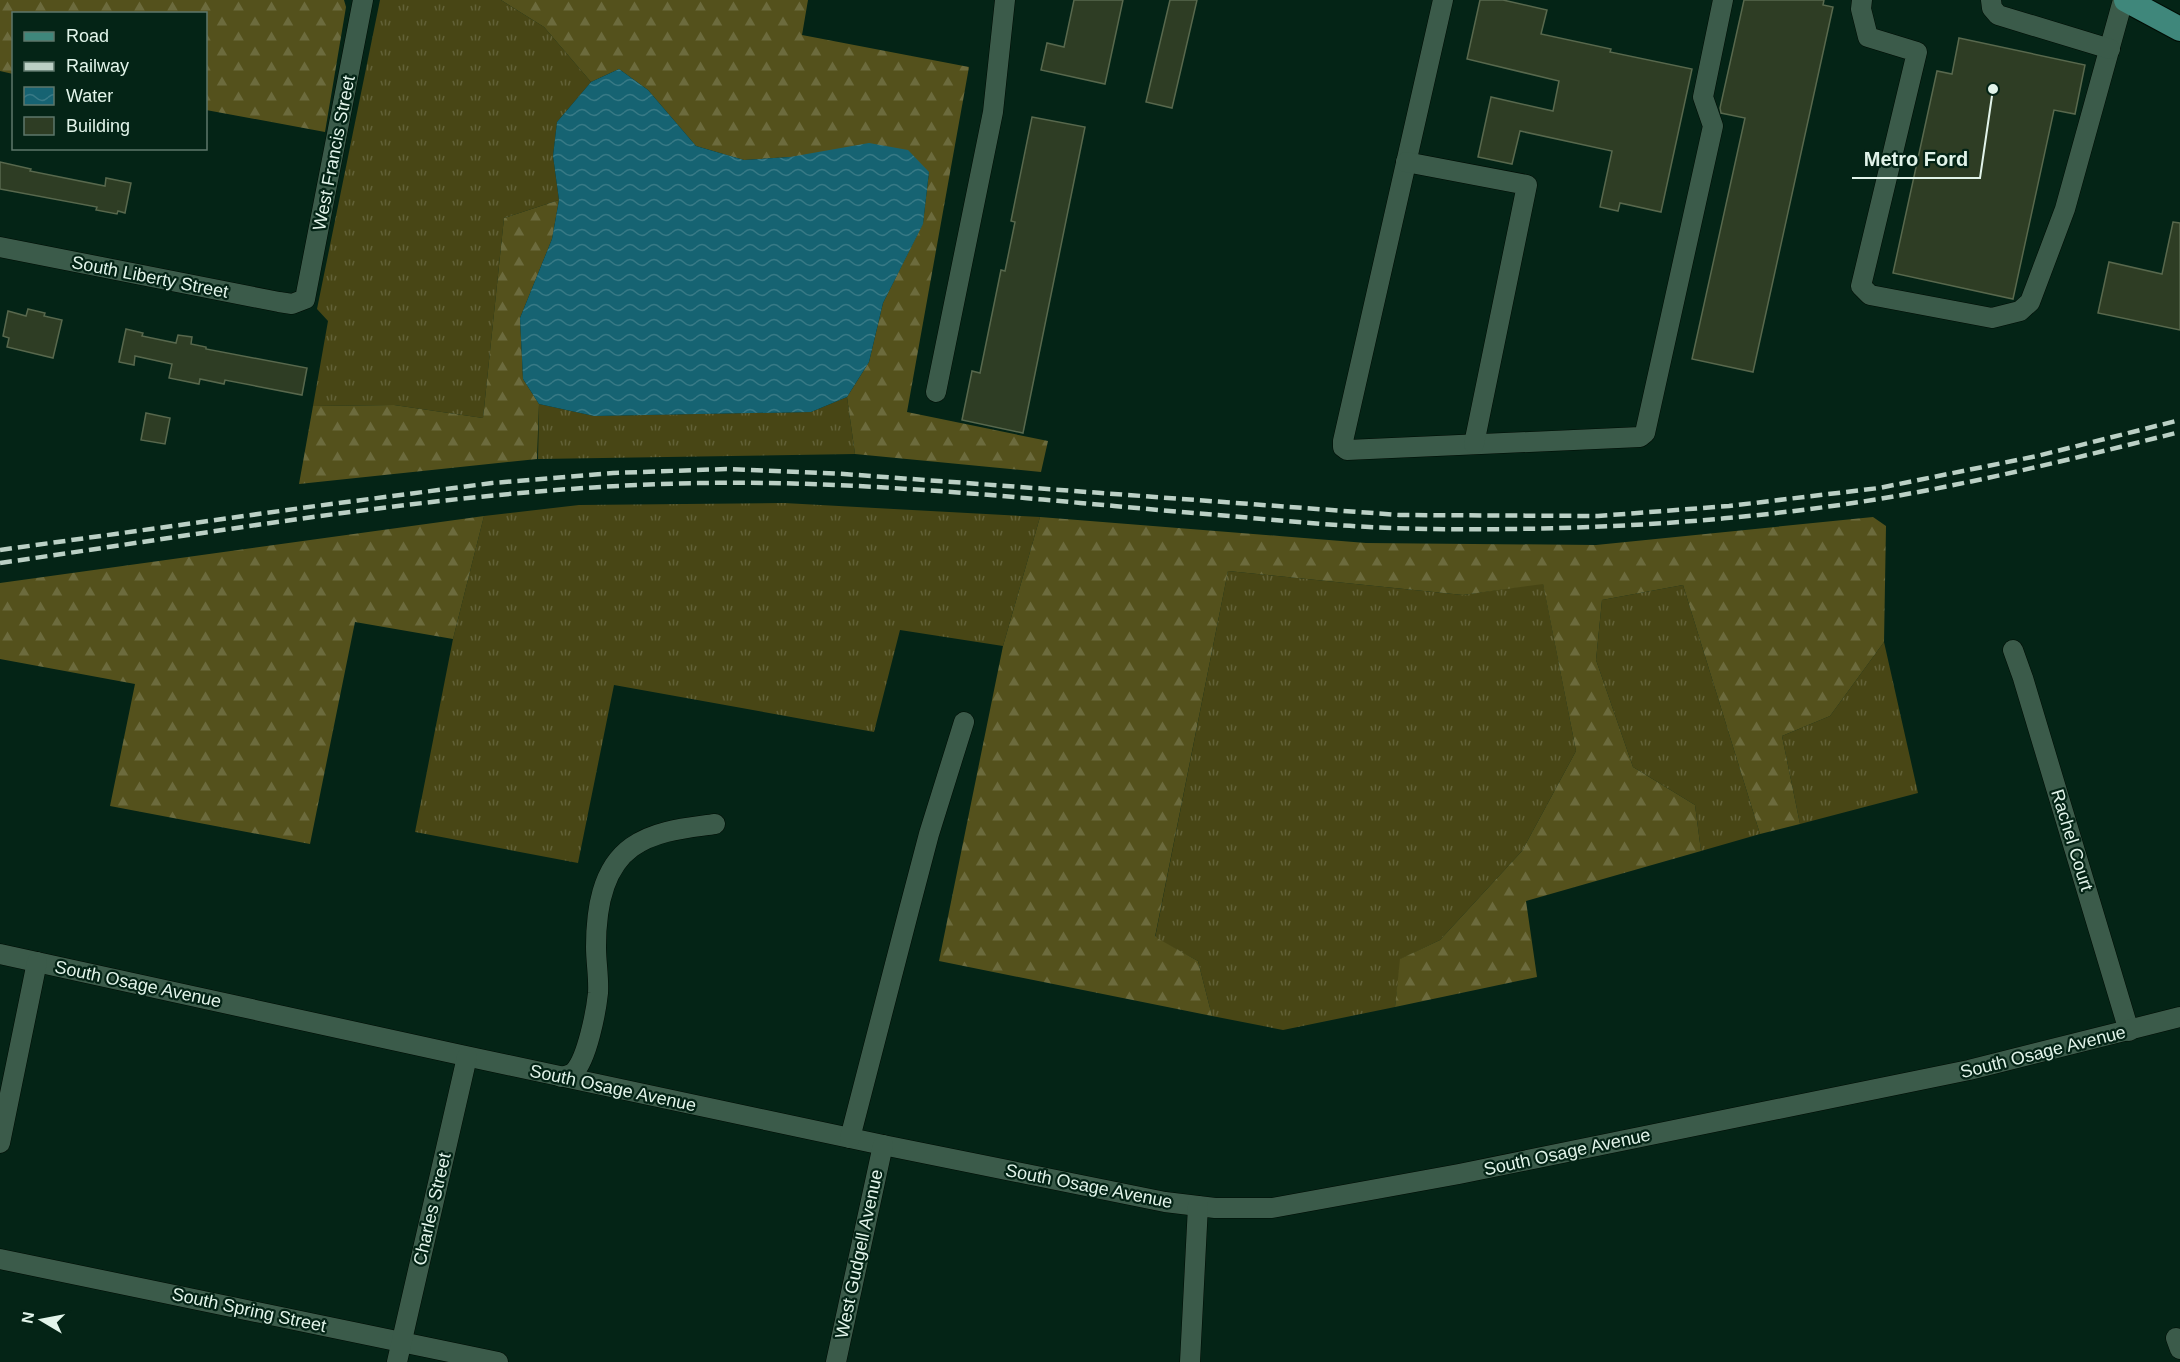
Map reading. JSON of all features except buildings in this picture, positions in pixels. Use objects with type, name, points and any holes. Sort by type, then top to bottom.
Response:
[{"type":"main road","points":[[2125,0],[2179,24]]},
{"type":"street","name":"West Francis Street","points":[[300,302],[307,294],[363,0]]},
{"type":"street","points":[[936,392],[993,112],[1005,0]]},
{"type":"street","points":[[1443,0],[1343,441],[1343,447],[1347,450],[1640,437],[1645,433],[1713,126],[1703,97],[1723,0]]},
{"type":"street","points":[[1862,0],[1861,9],[1868,37],[1917,52],[1861,286],[1870,295],[1992,318],[2020,311],[2030,302],[2065,209],[2109,49],[2125,0]]},
{"type":"street","points":[[1991,0],[1992,8],[1998,15],[2109,49]]},
{"type":"street","points":[[1406,162],[1527,185],[1474,444]]},
{"type":"street","name":"South Liberty Street","points":[[0,247],[279,302],[300,302]]},
{"type":"street","name":"Rachel Court","points":[[2013,650],[2024,678],[2129,1031]]},
{"type":"street","points":[[850,1138],[912,899],[964,722]]},
{"type":"street","points":[[561,1077],[575,1071],[580,1063],[595,1013],[598,993],[597,927],[608,872],[632,846],[645,840],[669,831],[715,824]]},
{"type":"street","name":"South Osage Avenue","points":[[0,954],[467,1057],[883,1145],[1165,1202],[1215,1208],[1272,1208],[1459,1174],[1969,1070],[2180,1017]]},
{"type":"street","points":[[0,1143],[37,962]]},
{"type":"street","name":"Charles Street","points":[[397,1362],[467,1057]]},
{"type":"street","name":"West Gudgell Avenue","points":[[836,1362],[883,1145]]},
{"type":"street","points":[[1190,1362],[1198,1206]]},
{"type":"street","name":"South Spring Street","points":[[0,1259],[498,1362]]},
{"type":"green space","points":[[0,0],[344,0],[346,7],[325,132],[207,110],[207,12],[12,12],[12,74],[0,71]]},
{"type":"green space","points":[[380,0],[501,0],[544,27],[591,82],[557,122],[553,156],[559,200],[504,218],[483,418],[394,405],[313,406],[328,321],[317,309]]},
{"type":"green space","points":[[501,0],[808,0],[802,35],[969,67],[907,412],[1048,441],[1041,472],[855,454],[847,397],[869,362],[883,303],[923,223],[929,172],[790,157],[744,160],[696,146],[648,90],[619,69],[591,82],[544,27]]},
{"type":"green space","points":[[559,200],[552,239],[520,318],[523,379],[539,404],[537,459],[299,484],[313,406],[394,405],[483,418],[504,218]]},
{"type":"green space","points":[[847,397],[855,454],[538,459],[539,404],[594,416],[811,412]]},
{"type":"green space","points":[[784,503],[1040,517],[1003,646],[900,630],[874,732],[614,685],[578,863],[415,832],[453,639],[484,516],[579,505]]},
{"type":"green space","points":[[484,516],[453,639],[355,622],[310,844],[110,806],[135,684],[0,659],[0,583]]},
{"type":"green space","points":[[1040,517],[1366,543],[1596,545],[1873,517],[1886,526],[1884,642],[1830,716],[1782,736],[1800,824],[1760,834],[1683,585],[1602,600],[1596,660],[1633,767],[1695,805],[1701,851],[1526,901],[1537,977],[1395,1007],[1400,959],[1440,940],[1522,851],[1576,751],[1543,584],[1463,595],[1228,571],[1155,937],[1198,961],[1212,1016],[939,961],[1003,646]]},
{"type":"green space","points":[[1228,571],[1463,595],[1543,583],[1576,751],[1522,851],[1440,940],[1401,959],[1395,1007],[1283,1030],[1212,1016],[1198,961],[1155,938]]},
{"type":"green space","points":[[1683,585],[1760,834],[1701,851],[1695,805],[1633,767],[1596,660],[1602,600]]},
{"type":"green space","points":[[1884,642],[1918,793],[1800,824],[1782,736],[1830,716]]},
{"type":"water","points":[[619,69],[648,90],[696,146],[744,160],[790,157],[869,143],[908,150],[929,172],[923,224],[883,303],[869,362],[847,397],[811,412],[594,416],[539,404],[523,379],[520,318],[552,239],[559,200],[553,156],[557,122],[591,82]]},
{"type":"railway","points":[[0,550],[492,483],[613,473],[726,469],[844,474],[1399,515],[1598,516],[1729,506],[1879,488],[2037,456],[2180,420]]},
{"type":"railway","points":[[0,563],[262,524],[437,501],[613,486],[701,483],[900,488],[1378,527],[1541,529],[1654,524],[1767,514],[1879,499],[1992,477],[2180,432]]},
{"type":"place","name":"Metro Ford","points":[[1993,89]]}]
